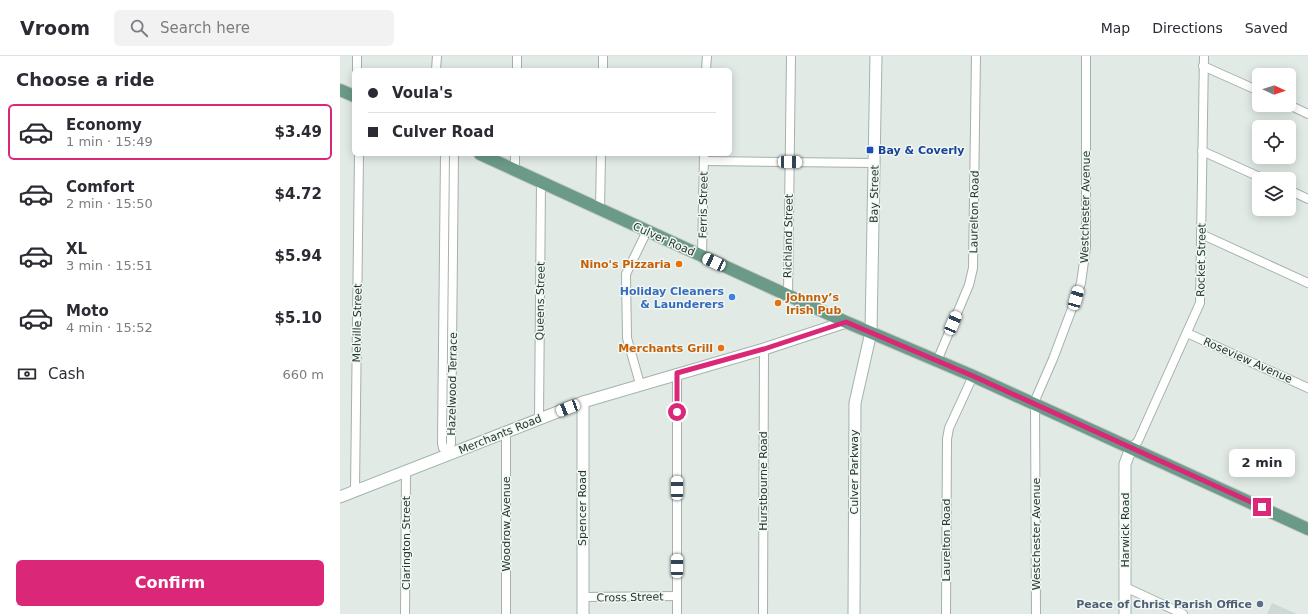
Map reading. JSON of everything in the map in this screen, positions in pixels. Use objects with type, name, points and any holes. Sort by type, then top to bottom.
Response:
[{"type":"main road","points":[[340,90],[352,95]]},
{"type":"main road","name":"Culver Road","points":[[484,156],[846,322],[973,376],[1308,528]]},
{"type":"street","points":[[357,56],[357,68]]},
{"type":"street","points":[[436,56],[436,68]]},
{"type":"street","points":[[517,56],[517,68]]},
{"type":"street","points":[[603,56],[603,68]]},
{"type":"street","points":[[706,68],[707,56]]},
{"type":"street","name":"Richland Street","points":[[788,295],[791,56]]},
{"type":"street","name":"Bay Street","points":[[872,332],[876,56]]},
{"type":"street","name":"Laurelton Road","points":[[937,361],[969,285],[973,268],[976,56]]},
{"type":"street","name":"Westchester Avenue","points":[[1036,614],[1035,405],[1036,398],[1053,359],[1076,298],[1084,266],[1086,247],[1086,56]]},
{"type":"street","name":"Rocket Street","points":[[1131,448],[1138,441],[1199,307],[1201,298],[1204,56]]},
{"type":"street","points":[[1203,66],[1252,88]]},
{"type":"street","points":[[1296,108],[1308,114]]},
{"type":"street","points":[[1202,151],[1252,174]]},
{"type":"street","name":"Melville Street","points":[[355,491],[359,156]]},
{"type":"street","name":"Hazelwood Terrace","points":[[445,156],[442,443],[443,448],[448,455]]},
{"type":"street","name":"Hazelwood Terrace","points":[[448,455],[451,443],[454,156]]},
{"type":"street","points":[[515,156],[515,170]]},
{"type":"street","points":[[600,209],[601,156]]},
{"type":"street","points":[[704,157],[790,162],[874,163]]},
{"type":"street","name":"Ferris Street","points":[[702,256],[704,157]]},
{"type":"street","name":"Queens Street","points":[[539,419],[541,182]]},
{"type":"street","points":[[1296,193],[1308,199]]},
{"type":"street","points":[[640,384],[627,338],[626,274],[647,231]]},
{"type":"street","points":[[1201,234],[1308,283]]},
{"type":"street","name":"Merchants Road","points":[[340,497],[582,402],[677,373],[764,349],[846,322]]},
{"type":"street","name":"Culver Parkway","points":[[854,614],[855,403],[872,332]]},
{"type":"street","name":"Roseview Avenue","points":[[1187,333],[1308,388]]},
{"type":"street","name":"Hurstbourne Road","points":[[763,614],[764,349]]},
{"type":"street","points":[[677,373],[677,614]]},
{"type":"street","name":"Laurelton Road","points":[[946,614],[947,440],[949,428],[973,376]]},
{"type":"street","name":"Spencer Road","points":[[582,402],[583,614]]},
{"type":"street","name":"Woodrow Avenue","points":[[506,433],[506,614]]},
{"type":"street","name":"Harwick Road","points":[[1125,614],[1125,464],[1131,448]]},
{"type":"street","name":"Clarington Street","points":[[405,614],[406,472]]},
{"type":"street","points":[[1125,587],[1183,614]]},
{"type":"street","name":"Cross Street","points":[[583,597],[677,596]]},
{"type":"shaded area","points":[[1272,603],[1297,614],[1267,614]]},
{"type":"place","name":"Bay & Coverly","points":[[870,150]]},
{"type":"place","name":"Nino's Pizzaria","points":[[679,264]]},
{"type":"place","name":"Holiday Cleaners & Launderers","points":[[732,297]]},
{"type":"place","name":"Johnny’s Irish Pub","points":[[778,303]]},
{"type":"place","name":"Merchants Grill","points":[[721,348]]},
{"type":"place","name":"Peace of Christ Parish Office","points":[[1260,604]]},
{"type":"route","points":[[677,412],[677,373],[764,349],[846,322],[973,376],[1262,507]]}]
